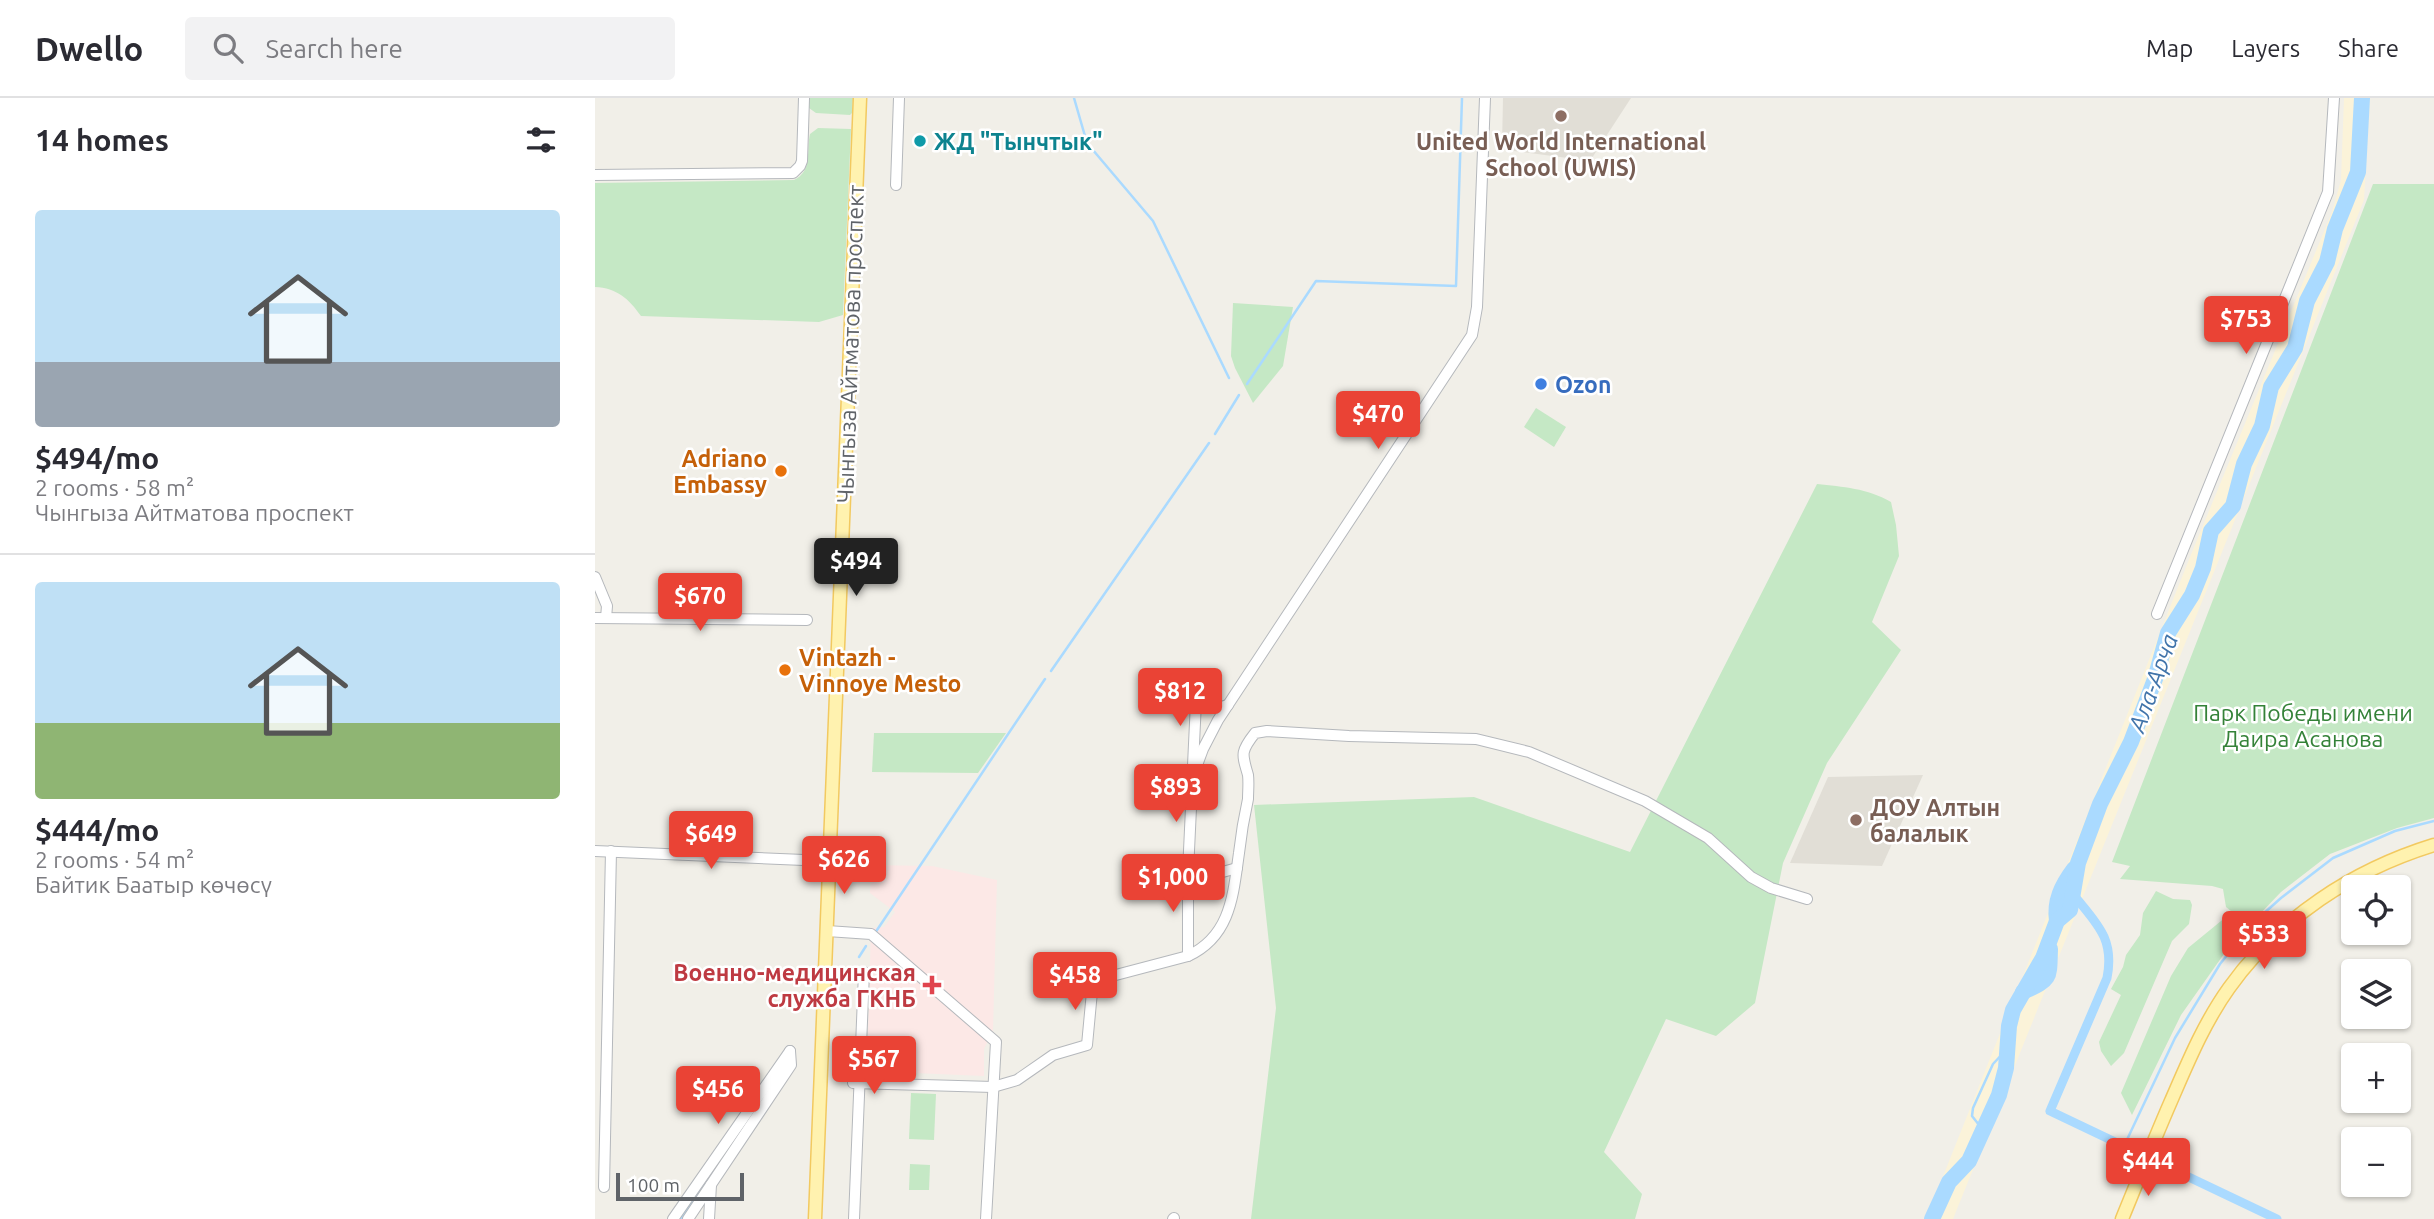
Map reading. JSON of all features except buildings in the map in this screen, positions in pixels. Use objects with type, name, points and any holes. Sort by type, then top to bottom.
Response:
[{"type":"main road","name":"Чынгыза Айтматова проспект","points":[[815,1219],[860,98]]},
{"type":"main road","points":[[2122,1219],[2205,1027],[2229,989],[2256,955],[2290,922],[2346,883],[2393,858],[2434,845]]},
{"type":"street","points":[[595,174],[793,173],[802,161],[804,98]]},
{"type":"street","points":[[896,185],[899,98]]},
{"type":"street","points":[[1193,776],[1210,735],[1228,705],[1472,335],[1477,307],[1485,98]]},
{"type":"street","points":[[2157,614],[2328,192],[2334,98]]},
{"type":"street","points":[[595,577],[607,606],[606,618]]},
{"type":"street","points":[[595,618],[807,620]]},
{"type":"street","points":[[1188,956],[1188,872],[1197,680]]},
{"type":"street","points":[[1196,697],[1209,707],[1221,708],[1228,705]]},
{"type":"street","points":[[856,1083],[993,1087],[1017,1080],[1053,1055],[1087,1045],[1093,981],[1188,956],[1203,949],[1217,933],[1231,906],[1248,799],[1243,754],[1247,742],[1255,733],[1267,731],[1361,737],[1476,739],[1529,752],[1645,801],[1708,838],[1751,877],[1771,888],[1807,900]]},
{"type":"street","points":[[595,851],[828,861]]},
{"type":"street","points":[[604,1187],[611,851]]},
{"type":"street","points":[[1139,871],[1219,873],[1237,868]]},
{"type":"street","points":[[827,931],[871,934],[996,1042],[986,1219]]},
{"type":"street","points":[[854,1219],[856,1083],[864,972]]},
{"type":"street","points":[[673,1219],[790,1056],[790,1065],[688,1219]]},
{"type":"street","points":[[709,1219],[711,1185]]},
{"type":"shaded area","name":"United World International School (UWIS)","points":[[1503,98],[1631,98],[1590,161],[1506,150],[1502,146]]},
{"type":"shaded area","name":"ДОУ Алтын балалык","points":[[1923,775],[1882,866],[1790,863],[1828,777]]},
{"type":"shaded area","name":"Военно-медицинская служба ГКНБ","points":[[871,865],[932,866],[997,880],[993,1030],[984,1049],[984,1076],[867,1071],[871,928],[884,927],[895,912],[870,893]]},
{"type":"green space","points":[[809,98],[853,98],[852,113],[816,113],[809,108]]},
{"type":"green space","points":[[818,128],[851,129],[843,315],[819,322],[641,316],[622,296],[595,287],[595,183],[794,180],[804,171],[808,160],[810,134]]},
{"type":"green space","name":"Парк Победы имени Даира Асанова","points":[[2373,184],[2434,184],[2434,818],[2397,828],[2330,854],[2281,892],[2231,944],[2181,1015],[2132,1115],[2121,1093],[2171,976],[2188,948],[2232,912],[2226,907],[2223,889],[2120,879],[2130,866],[2112,862]]},
{"type":"green space","points":[[1233,303],[1293,307],[1283,366],[1253,403],[1231,356]]},
{"type":"green space","points":[[1536,408],[1566,427],[1554,447],[1524,427]]},
{"type":"green space","points":[[1817,484],[1864,491],[1891,502],[1899,556],[1872,622],[1901,650],[1827,763],[1783,863],[1755,1003],[1716,1036],[1666,1019],[1604,1152],[1642,1194],[1635,1219],[1251,1219],[1276,1008],[1254,805],[1474,797],[1630,852]]},
{"type":"green space","points":[[874,733],[1006,733],[978,773],[872,772]]},
{"type":"green space","points":[[2156,891],[2173,899],[2190,900],[2192,905],[2189,924],[2172,941],[2124,1053],[2111,1066],[2101,1051],[2099,1042],[2121,995],[2111,989],[2126,955],[2140,935],[2143,913]]},
{"type":"green space","points":[[911,1093],[936,1094],[934,1140],[909,1139]]},
{"type":"green space","points":[[910,1164],[930,1165],[929,1190],[909,1190]]},
{"type":"sand","points":[[2344,98],[2370,98],[2364,200],[1953,1219],[1926,1219],[2190,557],[2332,212],[2341,180]]},
{"type":"waterway","points":[[1074,98],[1087,143],[1153,221],[1229,378]]},
{"type":"waterway","points":[[1247,384],[1316,281],[1456,286],[1462,98]]},
{"type":"waterway","name":"Ала-Арча","points":[[1932,1219],[1949,1182],[1969,1161],[1999,1095],[2006,1068],[2013,1010],[2043,958],[2057,921],[2070,910],[2078,863],[2100,804],[2131,742],[2155,679],[2168,633],[2192,595],[2203,568],[2211,531],[2233,506],[2244,464],[2262,426],[2271,387],[2295,348],[2307,301],[2327,262],[2335,229],[2358,172],[2362,98]]},
{"type":"waterway","points":[[1215,434],[1239,395]]},
{"type":"waterway","points":[[1051,671],[1209,443]]},
{"type":"waterway","points":[[875,933],[1045,679]]},
{"type":"waterway","points":[[2124,1146],[2175,1038],[2220,964],[2253,923],[2333,858],[2395,831],[2434,821]]},
{"type":"waterway","points":[[2057,921],[2060,894],[2074,869]]},
{"type":"waterway","points":[[2073,894],[2102,932],[2109,964],[2107,978],[2050,1111],[2277,1219]]},
{"type":"waterway","points":[[859,957],[866,946]]},
{"type":"waterway","points":[[2023,992],[2047,977],[2050,949]]},
{"type":"waterway","points":[[1983,1130],[1972,1116],[1973,1108],[1993,1064],[2006,1050]]},
{"type":"waterway","points":[[681,1219],[742,1129]]},
{"type":"place","name":"United World International School (UWIS)","points":[[1561,116]]},
{"type":"place","name":"ЖД \"Тынчтык\"","points":[[920,141]]},
{"type":"place","name":"Ozon","points":[[1541,384]]},
{"type":"place","name":"Adriano Embassy","points":[[781,471]]},
{"type":"place","name":"Vintazh - Vinnoye Mesto","points":[[785,670]]},
{"type":"place","name":"ДОУ Алтын балалык","points":[[1856,820]]},
{"type":"place","name":"Военно-медицинская служба ГКНБ","points":[[932,985]]}]
